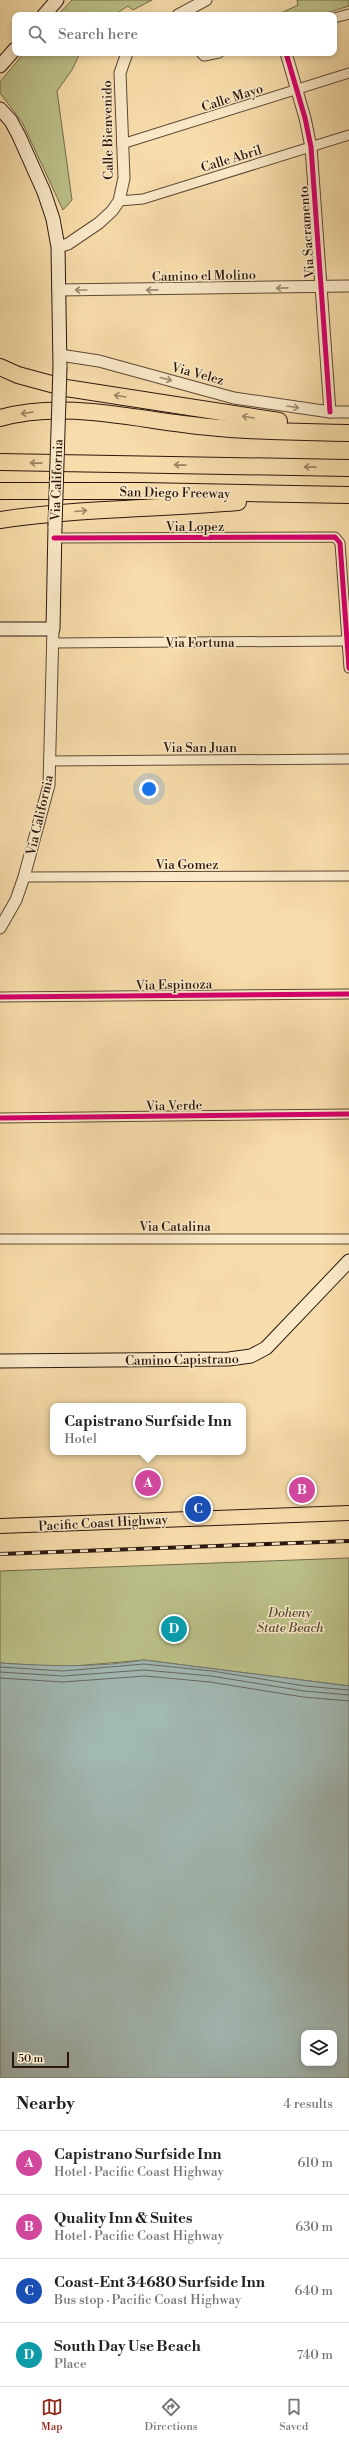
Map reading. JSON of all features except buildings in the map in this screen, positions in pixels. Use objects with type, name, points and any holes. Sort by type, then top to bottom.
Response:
[{"type":"highway","points":[[0,367],[18,375],[66,388],[315,426],[345,433]]},
{"type":"highway","points":[[0,418],[39,411],[65,411],[209,428],[345,433]]},
{"type":"highway","name":"San Diego Freeway","points":[[0,462],[349,468]]},
{"type":"highway","name":"San Diego Freeway","points":[[0,491],[142,490],[349,495]]},
{"type":"highway","points":[[0,520],[86,511],[161,508],[322,495]]},
{"type":"main road","points":[[47,12],[57,0]]},
{"type":"main road","points":[[0,66],[12,52]]},
{"type":"main road","name":"Via California","points":[[0,109],[11,121],[44,192],[53,219],[58,247],[60,361],[52,629]]},
{"type":"main road","points":[[0,629],[52,629]]},
{"type":"main road","name":"Camino Capistrano","points":[[0,1361],[229,1359],[251,1356],[266,1348],[349,1261]]},
{"type":"main road","name":"Pacific Coast Highway","points":[[0,1526],[349,1513]]},
{"type":"street","points":[[184,12],[206,0]]},
{"type":"street","points":[[337,17],[349,14]]},
{"type":"street","name":"Calle Bienvenido","points":[[58,247],[68,244],[99,223],[112,211],[119,201],[124,178],[120,73],[126,56]]},
{"type":"street","name":"Via Sacramento","points":[[287,56],[311,147],[330,412]]},
{"type":"street","name":"Calle Mayo","points":[[122,144],[349,74]]},
{"type":"street","name":"Calle Abril","points":[[119,201],[143,199],[349,135]]},
{"type":"street","name":"Camino el Molino","points":[[58,290],[321,288],[349,286]]},
{"type":"street","name":"Via Velez","points":[[60,361],[99,361],[234,398],[330,412],[349,412]]},
{"type":"street","name":"Via Lopez","points":[[54,532],[335,537],[340,543],[347,641]]},
{"type":"street","name":"Via California","points":[[0,928],[16,900],[24,877],[48,785],[50,760],[52,629]]},
{"type":"street","points":[[347,641],[349,668]]},
{"type":"street","name":"Via Fortuna","points":[[52,643],[347,641]]},
{"type":"street","name":"Via San Juan","points":[[50,760],[349,759]]},
{"type":"street","name":"Via Gomez","points":[[24,877],[349,876]]},
{"type":"street","name":"Via Espinoza","points":[[0,997],[349,994]]},
{"type":"street","name":"Via Verde","points":[[0,1118],[349,1114]]},
{"type":"street","name":"Via Catalina","points":[[0,1239],[349,1239]]},
{"type":"green space","points":[[72,0],[152,0],[133,10],[128,6],[119,12],[61,12]]},
{"type":"green space","points":[[297,0],[349,0],[349,6],[330,12],[283,12],[298,5]]},
{"type":"green space","points":[[22,56],[79,56],[72,70],[57,91],[72,200],[63,210],[22,122],[0,93],[0,82]]},
{"type":"green space","name":"Doheny State Beach","points":[[349,1558],[349,1686],[144,1660],[63,1667],[0,1663],[0,1571]]},
{"type":"water","points":[[144,1660],[349,1686],[349,2078],[0,2078],[0,1663],[72,1666]]},
{"type":"railway","points":[[0,1554],[349,1541]]},
{"type":"cycle path","points":[[287,56],[305,118],[311,147],[330,412]]},
{"type":"cycle path","points":[[54,538],[335,537],[340,543],[349,668]]},
{"type":"cycle path","points":[[0,997],[349,994]]},
{"type":"cycle path","points":[[0,1118],[349,1114]]},
{"type":"place","name":"Capistrano Surfside Inn","points":[[148,1483]]},
{"type":"place","name":"Quality Inn & Suites","points":[[302,1490]]},
{"type":"place","name":"Coast-Ent 34680 Surfside Inn","points":[[198,1509]]},
{"type":"place","name":"South Day Use Beach","points":[[174,1629]]}]
